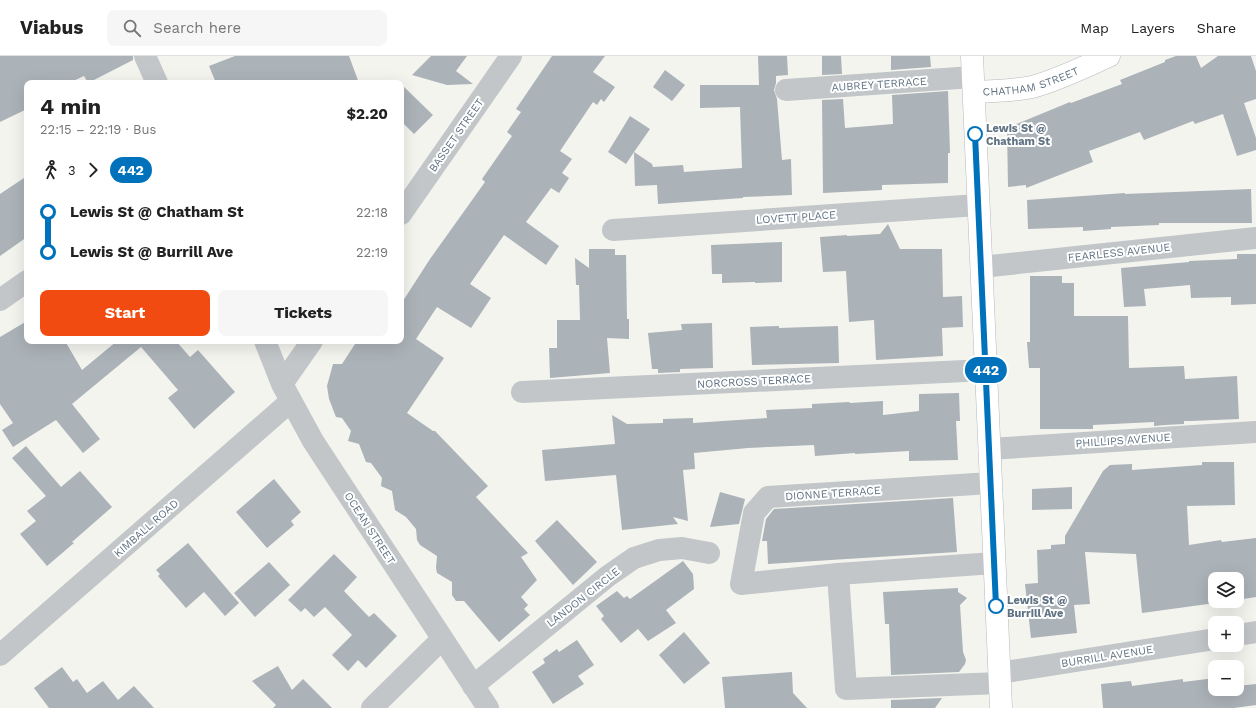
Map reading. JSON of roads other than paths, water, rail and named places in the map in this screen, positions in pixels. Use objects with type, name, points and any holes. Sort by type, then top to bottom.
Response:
[{"type":"main road","points":[[972,56],[1001,708]]},
{"type":"main road","name":"CHATHAM STREET","points":[[973,85],[1013,90],[1033,86],[1057,78],[1109,56]]},
{"type":"street","points":[[145,56],[156,80]]},
{"type":"street","name":"BASSET STREET","points":[[404,210],[511,56]]},
{"type":"street","name":"AUBREY TERRACE","points":[[786,90],[973,85]]},
{"type":"street","name":"LOVETT PLACE","points":[[613,230],[978,205]]},
{"type":"street","name":"FEARLESS AVENUE","points":[[981,267],[1256,238]]},
{"type":"street","points":[[0,300],[24,283]]},
{"type":"street","name":"OCEAN STREET","points":[[266,344],[287,393],[313,441],[488,708]]},
{"type":"street","points":[[287,393],[311,344]]},
{"type":"street","name":"NORCROSS TERRACE","points":[[522,392],[986,370]]},
{"type":"street","name":"KIMBALL ROAD","points":[[0,655],[287,393]]},
{"type":"street","name":"PHILLIPS AVENUE","points":[[989,449],[1256,432]]},
{"type":"street","name":"DIONNE TERRACE","points":[[838,574],[741,584],[754,513],[768,497],[991,483]]},
{"type":"street","name":"LANDON CIRCLE","points":[[473,686],[608,576],[634,558],[659,550],[682,548],[709,553]]},
{"type":"street","points":[[838,574],[994,562]]},
{"type":"street","name":"BURRILL AVENUE","points":[[838,574],[846,689],[1000,678],[1208,640]]},
{"type":"street","points":[[1244,634],[1256,632]]},
{"type":"street","points":[[372,708],[442,639]]},
{"type":"place","name":"Lewis St @ Chatham St","points":[[975,134]]},
{"type":"place","name":"Lewis St @ Burrill Ave","points":[[996,606]]}]
